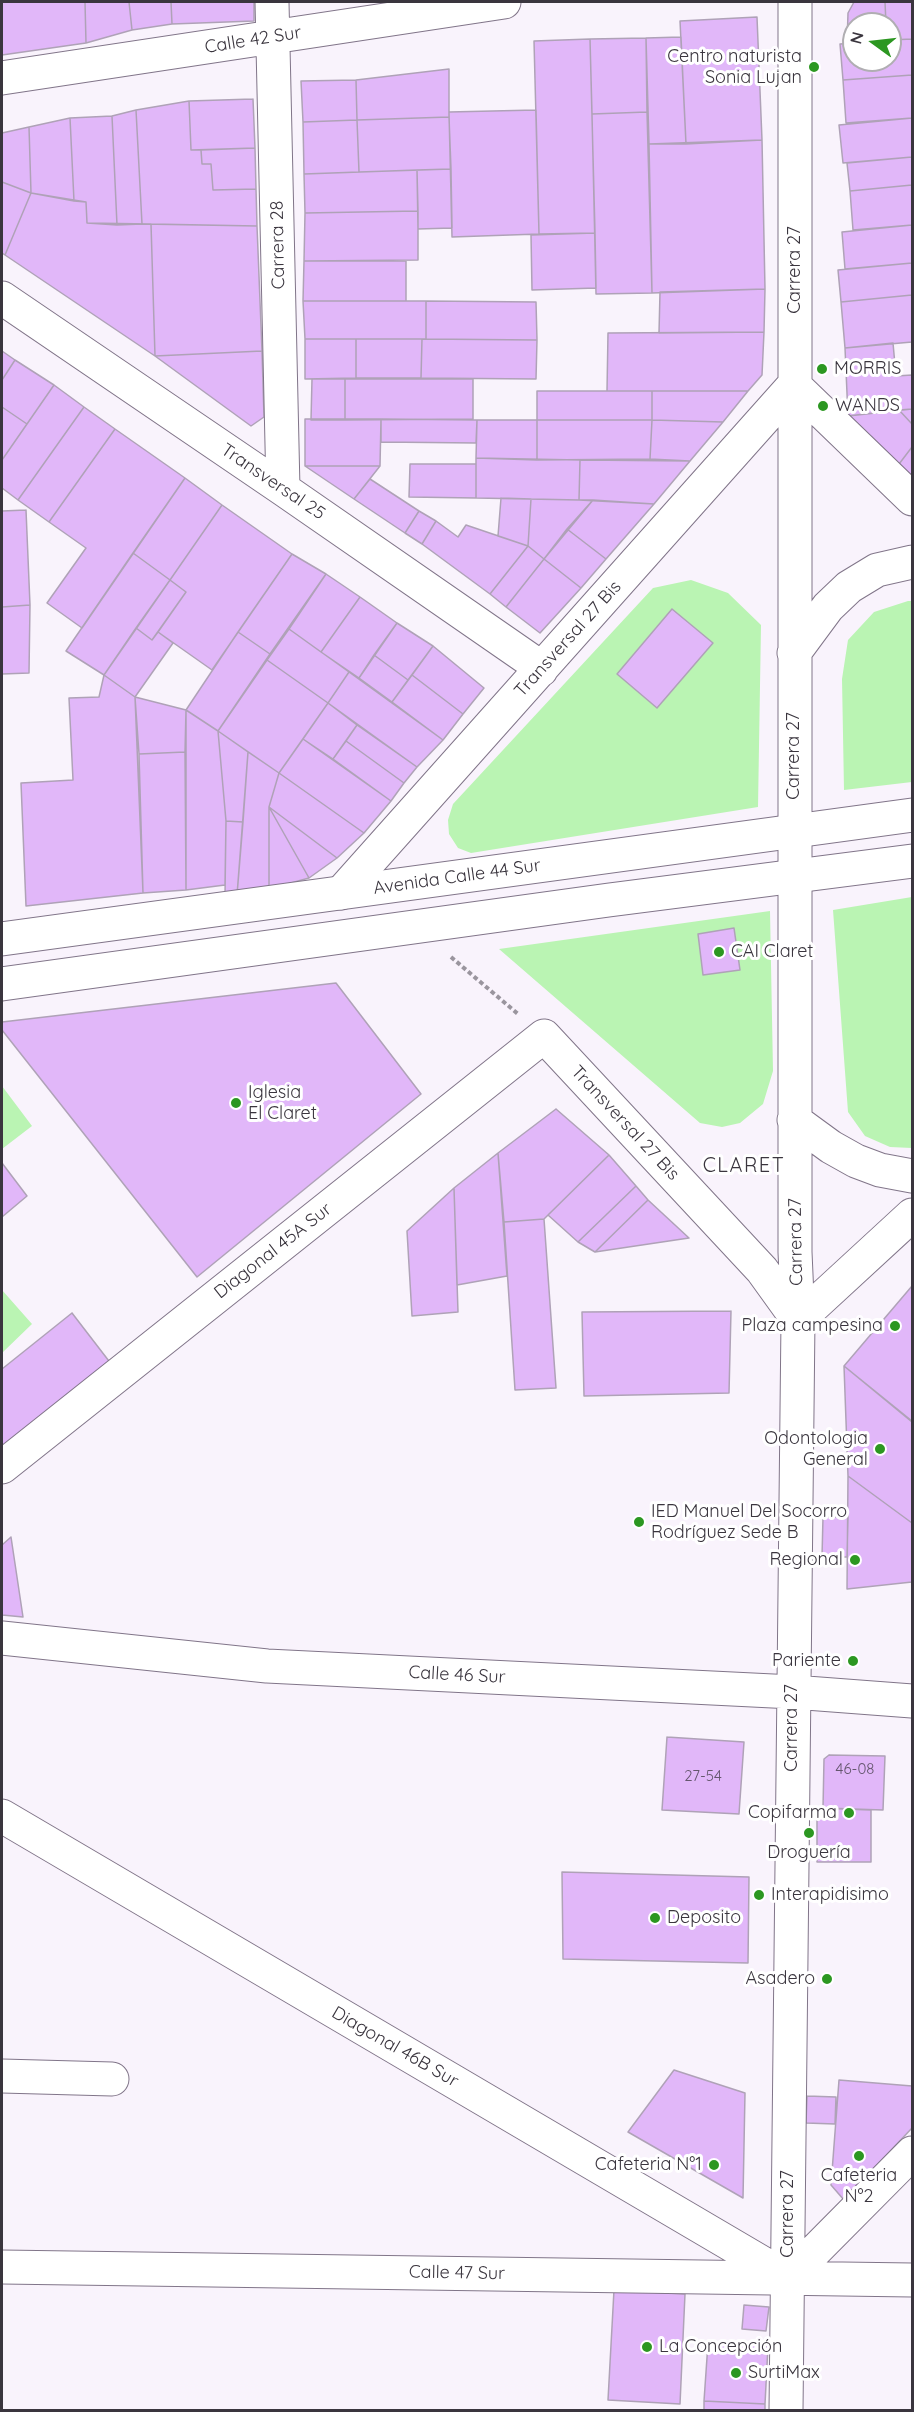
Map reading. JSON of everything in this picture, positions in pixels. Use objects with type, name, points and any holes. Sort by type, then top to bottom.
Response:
[{"type":"street","name":"Carrera 28","points":[[272,2],[283,489]]},
{"type":"street","name":"Calle 42 Sur","points":[[2,78],[504,2]]},
{"type":"street","name":"Carrera 27","points":[[786,2410],[798,1320],[795,1252],[794,876],[795,2]]},
{"type":"street","name":"Transversal 25","points":[[2,298],[283,489],[533,662],[541,670]]},
{"type":"street","points":[[794,385],[912,499]]},
{"type":"street","name":"Transversal 27 Bis","points":[[341,893],[794,385]]},
{"type":"street","points":[[794,653],[828,607],[849,587],[877,570],[912,562]]},
{"type":"street","name":"Avenida Calle 44 Sur","points":[[2,939],[912,815]]},
{"type":"street","points":[[2,984],[912,861]]},
{"type":"street","name":"Transversal 27 Bis","points":[[544,1036],[762,1270],[798,1320]]},
{"type":"street","name":"Diagonal 45A Sur","points":[[2,1467],[544,1036]]},
{"type":"street","points":[[795,1120],[831,1147],[856,1161],[880,1170],[912,1176]]},
{"type":"street","points":[[798,1320],[912,1215]]},
{"type":"street","name":"Calle 46 Sur","points":[[2,1638],[267,1666],[793,1692],[912,1701]]},
{"type":"street","name":"Diagonal 46B Sur","points":[[2,1816],[788,2278]]},
{"type":"street","points":[[2,2076],[112,2079]]},
{"type":"street","points":[[788,2278],[912,2153]]},
{"type":"street","name":"Calle 47 Sur","points":[[2,2267],[912,2280]]},
{"type":"path","points":[[443,950],[544,1036]]},
{"type":"green space","points":[[691,580],[728,593],[761,625],[758,807],[471,853],[458,848],[449,834],[448,820],[453,804],[653,588]]},
{"type":"green space","points":[[912,601],[912,782],[844,790],[842,679],[848,640],[874,612]]},
{"type":"green space","points":[[912,897],[912,1148],[890,1147],[865,1136],[848,1112],[833,910]]},
{"type":"green space","points":[[770,911],[773,1071],[763,1104],[740,1123],[722,1127],[700,1123],[499,949]]},
{"type":"green space","points":[[2,1086],[32,1126],[2,1149]]},
{"type":"green space","points":[[2,1290],[32,1324],[2,1353]]},
{"type":"building","points":[[2,2],[85,2],[86,43],[2,55]]},
{"type":"building","points":[[85,2],[129,2],[132,30],[86,43]]},
{"type":"building","points":[[129,2],[171,2],[172,24],[132,30]]},
{"type":"building","points":[[171,2],[254,2],[254,21],[172,24]]},
{"type":"building","points":[[854,2],[885,2],[885,12],[849,12]]},
{"type":"building","points":[[885,2],[912,2],[912,39],[902,39],[902,12],[885,12]]},
{"type":"building","points":[[757,17],[762,140],[686,144],[680,21]]},
{"type":"building","points":[[681,37],[686,144],[649,144],[646,38]]},
{"type":"building","points":[[646,38],[647,112],[592,114],[590,39]]},
{"type":"building","points":[[590,39],[595,233],[539,234],[534,41]]},
{"type":"building","points":[[902,39],[912,39],[912,75],[843,80],[842,72],[902,72]]},
{"type":"building","points":[[840,44],[842,44],[842,68]]},
{"type":"building","points":[[449,69],[449,117],[357,120],[356,80]]},
{"type":"building","points":[[912,75],[912,118],[846,123],[843,80]]},
{"type":"building","points":[[356,80],[357,120],[303,122],[301,81]]},
{"type":"building","points":[[253,99],[255,148],[191,150],[189,101]]},
{"type":"building","points":[[189,101],[191,150],[201,150],[202,164],[211,164],[213,190],[256,189],[257,226],[142,224],[136,110]]},
{"type":"building","points":[[136,110],[142,224],[117,225],[112,116]]},
{"type":"building","points":[[536,110],[539,234],[452,237],[449,112]]},
{"type":"building","points":[[647,112],[652,293],[596,294],[592,114]]},
{"type":"building","points":[[112,116],[117,225],[87,223],[86,202],[74,201],[70,118]]},
{"type":"building","points":[[449,117],[451,169],[359,172],[357,120]]},
{"type":"building","points":[[70,118],[74,201],[31,193],[29,127]]},
{"type":"building","points":[[912,118],[912,157],[843,163],[839,125]]},
{"type":"building","points":[[357,120],[359,172],[304,174],[303,122]]},
{"type":"building","points":[[29,127],[31,193],[2,182],[2,133]]},
{"type":"building","points":[[762,140],[765,289],[652,293],[649,144]]},
{"type":"building","points":[[255,148],[256,189],[213,190],[211,164],[202,164],[201,150]]},
{"type":"building","points":[[912,157],[912,185],[850,191],[847,163]]},
{"type":"building","points":[[451,169],[452,228],[418,229],[417,170]]},
{"type":"building","points":[[417,170],[418,211],[305,213],[304,174]]},
{"type":"building","points":[[2,182],[31,193],[5,255],[2,253]]},
{"type":"building","points":[[912,185],[912,225],[853,230],[850,191]]},
{"type":"building","points":[[31,193],[86,202],[87,223],[151,224],[155,356],[5,255]]},
{"type":"building","points":[[418,211],[418,260],[304,261],[305,213]]},
{"type":"building","points":[[151,224],[257,226],[262,351],[155,356]]},
{"type":"building","points":[[912,225],[912,263],[845,269],[842,232]]},
{"type":"building","points":[[595,233],[596,288],[532,290],[531,235]]},
{"type":"building","points":[[304,261],[406,261],[406,301],[303,301]]},
{"type":"building","points":[[912,263],[912,295],[841,302],[838,270]]},
{"type":"building","points":[[765,289],[764,332],[659,333],[660,292]]},
{"type":"building","points":[[912,295],[912,342],[845,348],[841,302]]},
{"type":"building","points":[[303,301],[426,301],[426,339],[305,339]]},
{"type":"building","points":[[426,301],[536,302],[537,340],[426,339]]},
{"type":"building","points":[[764,332],[762,375],[748,391],[607,391],[608,333]]},
{"type":"building","points":[[305,339],[356,339],[356,378],[305,379]]},
{"type":"building","points":[[356,339],[422,339],[421,378],[356,378]]},
{"type":"building","points":[[422,339],[537,340],[536,379],[421,378]]},
{"type":"building","points":[[893,343],[896,376],[912,375],[912,409],[848,416],[845,348]]},
{"type":"building","points":[[2,351],[15,360],[2,380]]},
{"type":"building","points":[[262,351],[264,417],[251,426],[155,356]]},
{"type":"building","points":[[15,360],[54,385],[27,424],[2,407],[2,380]]},
{"type":"building","points":[[312,379],[345,379],[345,420],[311,420]]},
{"type":"building","points":[[345,379],[473,379],[473,419],[345,420]]},
{"type":"building","points":[[54,385],[84,407],[18,500],[2,488],[2,460]]},
{"type":"building","points":[[537,391],[652,391],[652,420],[537,420]]},
{"type":"building","points":[[652,391],[748,391],[723,422],[652,420]]},
{"type":"building","points":[[2,407],[27,424],[2,460]]},
{"type":"building","points":[[84,407],[115,429],[49,522],[18,500]]},
{"type":"building","points":[[912,409],[912,424],[899,410]]},
{"type":"building","points":[[899,410],[912,424],[912,447],[896,468],[848,416]]},
{"type":"building","points":[[305,419],[381,419],[380,466],[305,466]]},
{"type":"building","points":[[381,419],[477,420],[476,443],[381,442]]},
{"type":"building","points":[[477,420],[537,420],[537,460],[476,458]]},
{"type":"building","points":[[537,420],[652,420],[650,459],[537,460]]},
{"type":"building","points":[[652,420],[723,422],[690,461],[650,459]]},
{"type":"building","points":[[115,429],[185,478],[82,628],[47,603],[86,548],[49,522]]},
{"type":"building","points":[[912,447],[912,480],[896,468]]},
{"type":"building","points":[[476,458],[580,460],[579,500],[476,498]]},
{"type":"building","points":[[580,460],[690,461],[654,504],[579,500]]},
{"type":"building","points":[[410,464],[476,464],[476,498],[409,497]]},
{"type":"building","points":[[305,466],[380,466],[354,499]]},
{"type":"building","points":[[185,478],[222,505],[170,580],[133,553]]},
{"type":"building","points":[[370,479],[419,511],[405,533],[354,499]]},
{"type":"building","points":[[501,498],[531,499],[528,546],[498,536]]},
{"type":"building","points":[[531,499],[593,500],[544,559],[528,546]]},
{"type":"building","points":[[593,500],[654,504],[606,559],[567,529]]},
{"type":"building","points":[[222,505],[292,554],[212,670],[158,632],[186,592],[170,580]]},
{"type":"building","points":[[26,510],[30,605],[2,607],[2,511]]},
{"type":"building","points":[[419,511],[436,521],[422,544],[405,533]]},
{"type":"building","points":[[436,521],[458,537],[466,525],[528,546],[490,594],[422,544]]},
{"type":"building","points":[[567,529],[606,559],[581,588],[544,559]]},
{"type":"building","points":[[528,546],[544,559],[506,607],[490,594]]},
{"type":"building","points":[[133,553],[170,580],[104,675],[66,651]]},
{"type":"building","points":[[292,554],[326,574],[270,654],[238,632]]},
{"type":"building","points":[[544,559],[581,588],[540,633],[506,607]]},
{"type":"building","points":[[326,574],[360,597],[321,652],[289,629]]},
{"type":"building","points":[[170,580],[186,592],[152,640],[136,628]]},
{"type":"building","points":[[360,597],[397,623],[359,678],[321,652]]},
{"type":"building","points":[[30,605],[29,673],[2,674],[2,607]]},
{"type":"building","points":[[672,609],[713,643],[657,708],[617,674]]},
{"type":"building","points":[[397,623],[433,646],[408,680],[374,655]]},
{"type":"building","points":[[136,628],[152,640],[158,632],[173,643],[135,697],[104,675]]},
{"type":"building","points":[[289,629],[349,672],[328,703],[267,660]]},
{"type":"building","points":[[238,632],[270,654],[218,731],[186,710]]},
{"type":"building","points":[[433,646],[484,688],[463,714],[412,675]]},
{"type":"building","points":[[374,655],[408,680],[392,702],[359,678]]},
{"type":"building","points":[[267,660],[328,703],[279,773],[218,731]]},
{"type":"building","points":[[349,672],[443,740],[417,767],[328,703]]},
{"type":"building","points":[[104,675],[135,697],[143,893],[26,906],[21,783],[73,780],[69,698],[99,697]]},
{"type":"building","points":[[412,675],[463,714],[443,740],[392,702]]},
{"type":"building","points":[[135,697],[186,710],[185,752],[139,754]]},
{"type":"building","points":[[328,703],[357,725],[333,759],[303,739]]},
{"type":"building","points":[[186,710],[218,731],[226,821],[225,885],[186,890]]},
{"type":"building","points":[[357,725],[417,767],[404,783],[346,741]]},
{"type":"building","points":[[218,731],[248,752],[243,822],[226,821]]},
{"type":"building","points":[[303,739],[391,801],[364,833],[279,773]]},
{"type":"building","points":[[346,741],[404,783],[391,801],[333,759]]},
{"type":"building","points":[[185,752],[186,890],[143,893],[139,754]]},
{"type":"building","points":[[248,752],[279,773],[269,807],[269,889],[237,895]]},
{"type":"building","points":[[279,773],[364,833],[337,858],[269,807]]},
{"type":"building","points":[[269,807],[337,858],[309,878]]},
{"type":"building","points":[[269,807],[309,878],[269,889]]},
{"type":"building","points":[[226,821],[243,822],[237,895],[225,895]]},
{"type":"building","name":"CAI Claret","points":[[734,928],[740,970],[703,975],[698,934]]},
{"type":"building","points":[[336,983],[421,1094],[197,1277],[2,1030],[2,1022]]},
{"type":"building","points":[[556,1109],[609,1155],[544,1219],[504,1222],[498,1153]]},
{"type":"building","points":[[498,1153],[507,1276],[457,1285],[454,1188]]},
{"type":"building","points":[[609,1155],[636,1186],[578,1242],[548,1215]]},
{"type":"building","points":[[2,1163],[27,1196],[2,1217]]},
{"type":"building","points":[[636,1186],[648,1200],[595,1252],[578,1242]]},
{"type":"building","points":[[454,1188],[458,1312],[412,1316],[407,1231]]},
{"type":"building","points":[[648,1200],[689,1238],[595,1252]]},
{"type":"building","points":[[544,1219],[556,1388],[515,1390],[504,1222]]},
{"type":"building","name":"Plaza campesina","points":[[912,1286],[912,1421],[844,1366]]},
{"type":"building","points":[[731,1311],[729,1393],[584,1396],[582,1312]]},
{"type":"building","points":[[72,1313],[112,1365],[2,1452],[2,1369]]},
{"type":"building","name":"Odontologia General","points":[[844,1366],[912,1422],[912,1523],[848,1476]]},
{"type":"building","points":[[848,1476],[912,1523],[912,1582],[847,1589]]},
{"type":"building","points":[[823,1517],[848,1517],[847,1557],[822,1557]]},
{"type":"building","points":[[11,1537],[23,1617],[2,1615],[2,1545]]},
{"type":"building","points":[[667,1737],[744,1742],[739,1814],[662,1810]]},
{"type":"building","points":[[829,1755],[885,1756],[883,1810],[823,1808],[824,1759]]},
{"type":"building","points":[[817,1808],[871,1810],[871,1862],[817,1862]]},
{"type":"building","name":"Deposito","points":[[562,1872],[749,1877],[748,1963],[563,1959]]},
{"type":"building","name":"Cafeteria N°1","points":[[674,2070],[745,2093],[743,2198],[628,2132]]},
{"type":"building","name":"Cafeteria N°2","points":[[839,2080],[912,2086],[912,2128],[844,2200],[831,2185]]},
{"type":"building","points":[[807,2096],[836,2097],[835,2124],[806,2123]]},
{"type":"building","name":"La Concepción","points":[[614,2290],[685,2294],[680,2404],[608,2400]]},
{"type":"building","points":[[744,2305],[769,2307],[766,2331],[742,2329]]},
{"type":"building","name":"SurtiMax","points":[[708,2343],[768,2346],[765,2404],[704,2401]]},
{"type":"building","points":[[704,2401],[765,2404],[765,2410],[704,2410]]},
{"type":"place","name":"Centro naturista Sonia Lujan","points":[[814,67]]},
{"type":"place","name":"MORRIS","points":[[822,369]]},
{"type":"place","name":"WANDS","points":[[823,406]]},
{"type":"place","name":"CAI Claret","points":[[719,952]]},
{"type":"place","name":"Iglesia El Claret","points":[[236,1103]]},
{"type":"place","name":"Plaza campesina","points":[[895,1326]]},
{"type":"place","name":"Odontologia General","points":[[880,1449]]},
{"type":"place","name":"IED Manuel Del Socorro Rodríguez Sede B","points":[[639,1522]]},
{"type":"place","name":"Regional","points":[[855,1560]]},
{"type":"place","name":"Pariente","points":[[853,1661]]},
{"type":"place","name":"Copifarma","points":[[849,1813]]},
{"type":"place","name":"Droguería","points":[[809,1833]]},
{"type":"place","name":"Interapidisimo","points":[[759,1895]]},
{"type":"place","name":"Deposito","points":[[655,1918]]},
{"type":"place","name":"Asadero","points":[[827,1979]]},
{"type":"place","name":"Cafeteria N°2","points":[[859,2156]]},
{"type":"place","name":"Cafeteria N°1","points":[[714,2165]]},
{"type":"place","name":"La Concepción","points":[[647,2347]]},
{"type":"place","name":"SurtiMax","points":[[736,2373]]},
{"type":"district","name":"CLARET","points":[[744,1166]]}]
